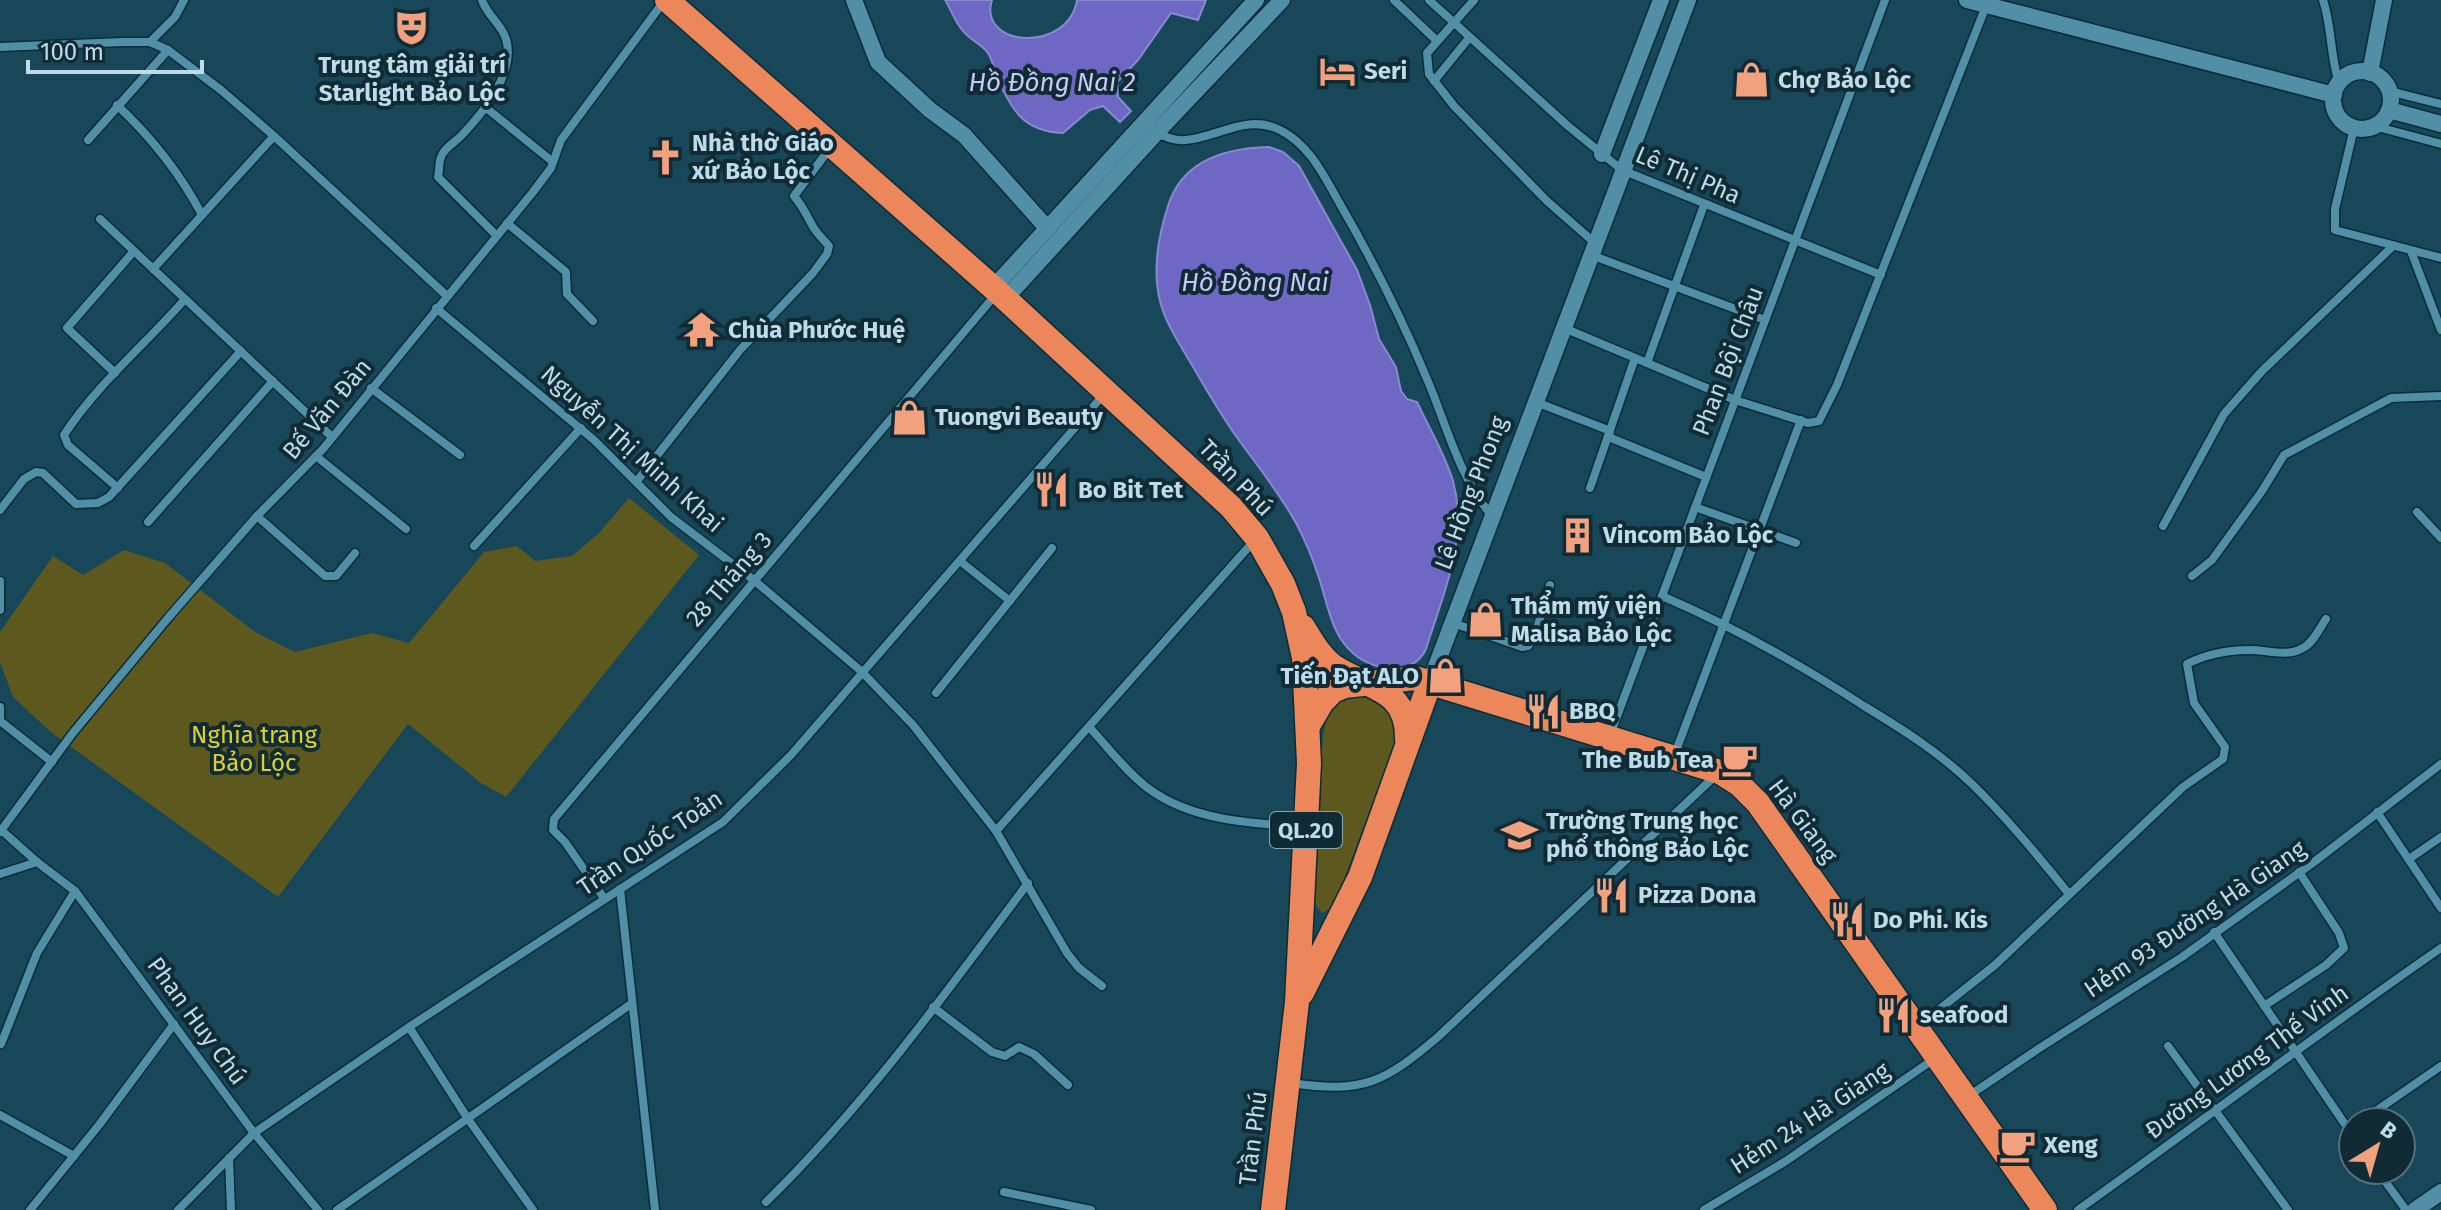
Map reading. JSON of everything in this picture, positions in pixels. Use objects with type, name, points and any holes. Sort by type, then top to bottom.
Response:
[{"type":"highway","name":"Trần Phú","points":[[666,0],[999,293],[1231,507],[1257,538],[1283,584],[1294,612],[1304,658],[1308,726],[1297,1002],[1273,1210]]},
{"type":"highway","name":"QL.20","points":[[1294,612],[1311,642],[1330,663],[1395,700],[1408,726],[1407,741]]},
{"type":"highway","name":"Hà Giang","points":[[1308,726],[1322,702],[1333,691],[1368,682],[1415,678],[1610,736],[1720,772],[1739,784],[1758,803],[2045,1210]]},
{"type":"highway","name":"Lê Hồng Phong","points":[[1297,1002],[1360,877],[1430,682]]},
{"type":"highway","points":[[1302,903],[1314,918],[1322,921],[1341,916]]},
{"type":"street","points":[[150,42],[175,17],[184,0]]},
{"type":"street","points":[[482,0],[506,38],[508,55],[504,72],[485,107],[443,153],[438,177],[497,236]]},
{"type":"street","name":"Bế Văn Đàn","points":[[0,830],[72,734],[159,629],[257,516],[316,456],[533,192],[553,162],[561,140],[666,0]]},
{"type":"street","points":[[854,0],[878,62],[930,110],[964,135],[1047,228]]},
{"type":"street","points":[[999,293],[1047,228],[1256,0]]},
{"type":"street","points":[[999,293],[1282,0]]},
{"type":"street","points":[[1394,0],[1436,40]]},
{"type":"street","name":"Lê Thị Pha","points":[[1429,0],[1622,170],[1881,275]]},
{"type":"street","points":[[1474,0],[1427,53],[1426,63],[1434,81],[1454,106],[1594,249],[1674,286],[1765,320]]},
{"type":"street","points":[[1602,154],[1661,0]]},
{"type":"street","name":"Lê Hồng Phong","points":[[1430,682],[1688,0]]},
{"type":"street","name":"Phan Bội Châu","points":[[1610,736],[1885,0]]},
{"type":"street","points":[[1967,0],[2336,89]]},
{"type":"street","points":[[2323,0],[2328,18],[2338,115],[2354,128],[2374,126],[2441,144]]},
{"type":"street","points":[[2370,73],[2384,0]]},
{"type":"street","points":[[1564,328],[1735,400],[1808,423],[1819,421],[1827,410],[1986,6]]},
{"type":"street","points":[[1232,25],[1246,37]]},
{"type":"street","points":[[1434,81],[1469,38]]},
{"type":"street","points":[[0,47],[150,42],[168,50],[274,136],[447,296]]},
{"type":"street","points":[[88,140],[168,50]]},
{"type":"street","points":[[2336,89],[2356,72],[2370,73],[2382,80],[2389,91],[2389,110],[2385,118],[2374,126]]},
{"type":"street","points":[[2389,91],[2441,104]]},
{"type":"street","points":[[117,105],[174,169],[202,215]]},
{"type":"street","points":[[485,107],[553,162]]},
{"type":"street","points":[[2389,110],[2441,124]]},
{"type":"street","points":[[1156,133],[1170,139],[1188,140],[1258,123],[1277,128],[1297,140],[1310,155],[1363,244],[1427,379],[1466,478],[1476,499],[1492,517]]},
{"type":"street","points":[[2354,128],[2335,209],[2335,230],[2441,258]]},
{"type":"street","points":[[153,269],[274,136]]},
{"type":"street","points":[[637,481],[740,350],[827,254],[829,246],[818,235],[806,209],[794,196],[831,147]]},
{"type":"street","points":[[1647,363],[1704,205]]},
{"type":"street","points":[[100,219],[332,437]]},
{"type":"street","points":[[507,223],[566,272],[567,294],[593,321]]},
{"type":"street","points":[[2163,526],[2224,414],[2290,344],[2392,247]]},
{"type":"street","points":[[115,373],[67,328],[134,251]]},
{"type":"street","points":[[2411,251],[2441,330]]},
{"type":"street","name":"28 Tháng 3","points":[[604,898],[553,830],[554,819],[999,293]]},
{"type":"street","points":[[118,488],[68,445],[64,435],[115,373],[185,299]]},
{"type":"street","name":"Nguyễn Thị Minh Khai","points":[[436,308],[581,428],[671,517],[755,581],[861,671],[913,725],[996,831],[1067,953],[1079,968],[1102,986]]},
{"type":"street","points":[[0,510],[24,479],[36,472],[43,473],[76,504],[98,503],[118,488],[241,351]]},
{"type":"street","points":[[1590,488],[1635,358]]},
{"type":"street","points":[[148,522],[273,381]]},
{"type":"street","points":[[371,388],[460,455]]},
{"type":"street","name":"Trần Quốc Toản","points":[[178,1210],[254,1133],[409,1027],[723,822],[791,755],[1106,392]]},
{"type":"street","points":[[2192,576],[2212,560],[2284,455],[2391,398],[2441,396]]},
{"type":"street","points":[[1536,402],[1608,430],[1611,438],[1706,477]]},
{"type":"street","points":[[1674,757],[1801,420]]},
{"type":"street","points":[[474,546],[581,428]]},
{"type":"street","points":[[316,456],[406,529]]},
{"type":"street","points":[[1695,507],[1796,543]]},
{"type":"street","points":[[2417,512],[2441,538]]},
{"type":"street","points":[[257,516],[325,576],[336,576],[355,553]]},
{"type":"street","points":[[996,831],[1257,538]]},
{"type":"street","points":[[936,693],[1052,548]]},
{"type":"street","points":[[960,561],[1010,601]]},
{"type":"street","points":[[0,581],[0,610]]},
{"type":"street","points":[[1452,622],[1522,647],[1528,646],[1535,635],[1550,585]]},
{"type":"street","points":[[1662,596],[1726,624],[1789,658],[1937,754],[1973,785],[2069,894]]},
{"type":"street","points":[[1917,1028],[1995,965],[2086,881],[2126,839],[2183,787],[2225,755],[2225,747],[2194,703],[2187,664],[2199,658],[2247,650],[2278,653],[2301,649],[2310,643],[2326,619]]},
{"type":"street","points":[[0,707],[0,721],[52,762]]},
{"type":"street","points":[[1089,727],[1148,788],[1173,802],[1216,817],[1306,827]]},
{"type":"street","name":"Hẻm 93 Đường Hà Giang","points":[[1966,1098],[2182,957],[2441,764]]},
{"type":"street","points":[[1287,1083],[1328,1088],[1371,1083],[1402,1068],[1720,772]]},
{"type":"street","points":[[2377,812],[2441,908]]},
{"type":"street","name":"Phan Huy Chú","points":[[0,830],[75,891],[254,1133],[318,1210]]},
{"type":"street","points":[[2409,859],[2441,837]]},
{"type":"street","points":[[0,874],[37,862]]},
{"type":"street","points":[[2264,1006],[2326,965],[2344,948],[2333,922],[2299,872]]},
{"type":"street","points":[[766,1202],[814,1155],[1028,883]]},
{"type":"street","points":[[620,889],[655,1210]]},
{"type":"street","points":[[1,1044],[37,953],[75,891]]},
{"type":"street","points":[[2214,932],[2337,1110]]},
{"type":"street","name":"Đường Lương Thế Vinh","points":[[2078,1210],[2441,948]]},
{"type":"street","points":[[337,1210],[631,1004]]},
{"type":"street","points":[[933,1007],[992,1052],[1005,1056],[1019,1047],[1034,1054],[1068,1085]]},
{"type":"street","points":[[30,1210],[174,1024]]},
{"type":"street","points":[[409,1027],[468,1119],[533,1210]]},
{"type":"street","points":[[2168,1046],[2288,1210]]},
{"type":"street","name":"Hẻm 24 Hà Giang","points":[[1704,1210],[1786,1161],[1937,1057]]},
{"type":"street","points":[[2383,1106],[2441,1066]]},
{"type":"street","points":[[0,1115],[74,1156]]},
{"type":"street","points":[[229,1158],[231,1210]]},
{"type":"street","points":[[2389,1186],[2406,1210]]},
{"type":"street","points":[[1004,1192],[1091,1210]]},
{"type":"street","points":[[2415,1210],[2441,1192]]},
{"type":"green space","name":"Nghĩa trang Bảo Lộc","points":[[629,498],[699,555],[506,797],[481,783],[408,724],[278,897],[52,733],[13,697],[0,662],[0,632],[53,556],[83,575],[124,550],[165,563],[255,632],[295,652],[372,633],[409,643],[484,552],[517,546],[535,561],[572,556],[598,534]]},
{"type":"green space","points":[[1358,696],[1377,699],[1393,712],[1396,740],[1337,898],[1332,908],[1322,913],[1313,901],[1323,735],[1328,711],[1339,699]]},
{"type":"water","name":"Hồ Đồng Nai 2","points":[[945,0],[992,0],[991,16],[998,27],[1010,35],[1026,38],[1042,36],[1058,29],[1070,17],[1077,0],[1206,0],[1198,20],[1171,13],[1138,60],[1117,82],[1118,97],[1131,111],[1120,122],[1103,106],[1090,110],[1063,133],[1038,128],[1020,116],[1007,99],[988,53],[961,28]]},
{"type":"water","name":"Hồ Đồng Nai","points":[[1269,147],[1283,152],[1299,166],[1357,270],[1379,339],[1396,367],[1401,391],[1407,399],[1417,402],[1453,481],[1458,524],[1452,566],[1426,649],[1420,658],[1403,667],[1382,667],[1362,660],[1340,638],[1296,523],[1219,411],[1171,329],[1160,301],[1156,277],[1159,241],[1175,190],[1195,167],[1207,160],[1237,150]]},
{"type":"place","name":"Trung tâm giải trí Starlight Bảo Lộc","points":[[412,28]]},
{"type":"place","name":"Seri","points":[[1338,71]]},
{"type":"place","name":"Chợ Bảo Lộc","points":[[1752,80]]},
{"type":"place","name":"Nhà thờ Giáo xứ Bảo Lộc","points":[[666,157]]},
{"type":"place","name":"Chùa Phước Huệ","points":[[702,330]]},
{"type":"place","name":"Tuongvi Beauty","points":[[909,417]]},
{"type":"place","name":"Bo Bit Tet","points":[[1052,490]]},
{"type":"place","name":"Vincom Bảo Lộc","points":[[1577,535]]},
{"type":"place","name":"Thẩm mỹ viện Malisa Bảo Lộc","points":[[1485,620]]},
{"type":"place","name":"Tiến Đạt ALO","points":[[1445,676]]},
{"type":"place","name":"BBQ","points":[[1543,711]]},
{"type":"place","name":"The Bub Tea","points":[[1740,760]]},
{"type":"place","name":"Trường Trung học phổ thông Bảo Lộc","points":[[1520,835]]},
{"type":"place","name":"Pizza Dona","points":[[1612,895]]},
{"type":"place","name":"Do Phi. Kis","points":[[1847,920]]},
{"type":"place","name":"seafood","points":[[1894,1015]]},
{"type":"place","name":"Xeng","points":[[2018,1145]]}]
